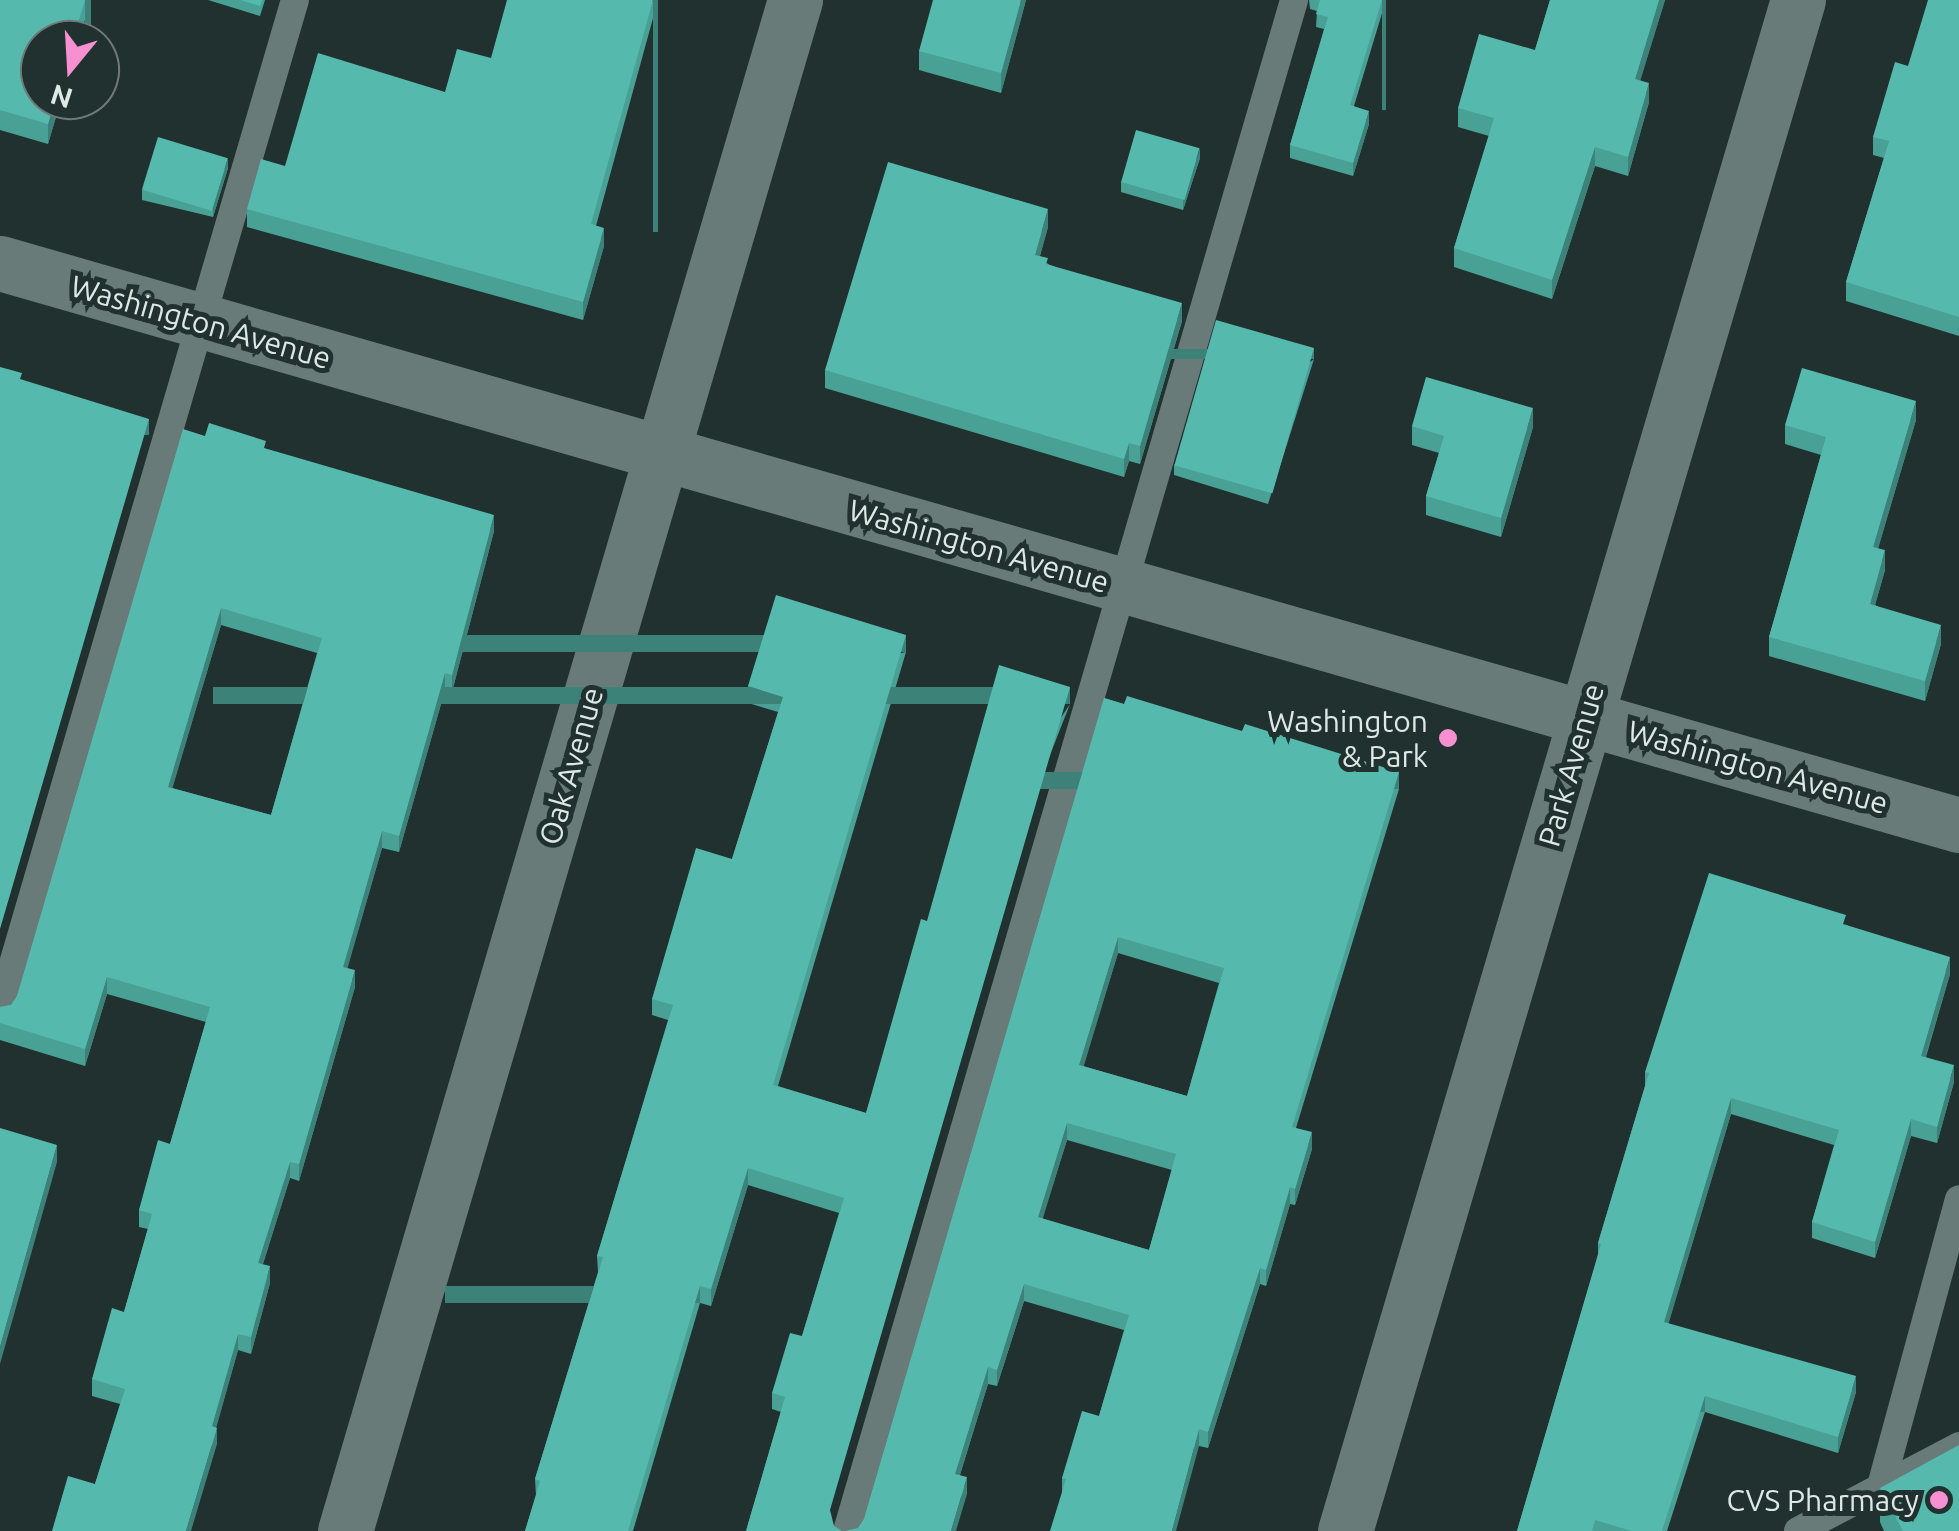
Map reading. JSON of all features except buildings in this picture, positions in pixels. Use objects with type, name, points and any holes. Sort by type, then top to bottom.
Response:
[{"type":"street","name":"Oak Avenue","points":[[345,1531],[796,0]]},
{"type":"street","name":"Park Avenue","points":[[1345,1531],[1798,0]]},
{"type":"street","name":"Washington Avenue","points":[[0,263],[1959,826]]},
{"type":"lane","points":[[0,1008],[295,0]]},
{"type":"lane","points":[[846,1531],[1294,0]]},
{"type":"lane","points":[[1880,1486],[1955,1231],[1959,1199]]},
{"type":"lane","points":[[1798,1531],[1959,1446]]},
{"type":"place","name":"Washington & Park","points":[[1448,738]]},
{"type":"place","name":"CVS Pharmacy","points":[[1939,1500]]}]
